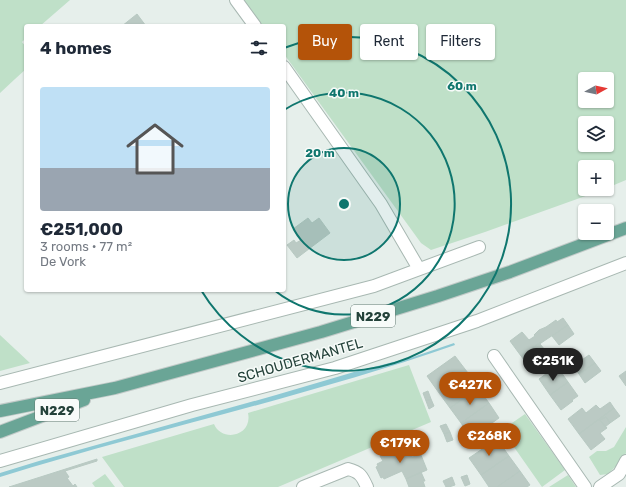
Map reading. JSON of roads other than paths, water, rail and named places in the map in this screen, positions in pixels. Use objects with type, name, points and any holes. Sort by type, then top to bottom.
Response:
[{"type":"main road","name":"SCHOUDERMANTEL","points":[[0,411],[115,388],[321,332],[510,272],[626,228]]},
{"type":"main road","name":"SCHOUDERMANTEL","points":[[0,432],[115,388]]},
{"type":"street","points":[[236,0],[254,24]]},
{"type":"street","points":[[286,70],[381,204],[419,269]]},
{"type":"street","points":[[0,383],[374,286],[479,248]]},
{"type":"street","name":"SCHOUDERMANTEL","points":[[0,461],[192,405],[335,368],[477,321],[626,263]]},
{"type":"street","points":[[494,356],[585,487]]},
{"type":"street","points":[[600,487],[619,474],[626,461]]},
{"type":"street","points":[[303,487],[348,469],[360,474],[367,487]]},
{"type":"water","points":[[454,343],[455,345],[342,381],[0,477],[0,473],[39,461],[354,372],[413,357]]}]
